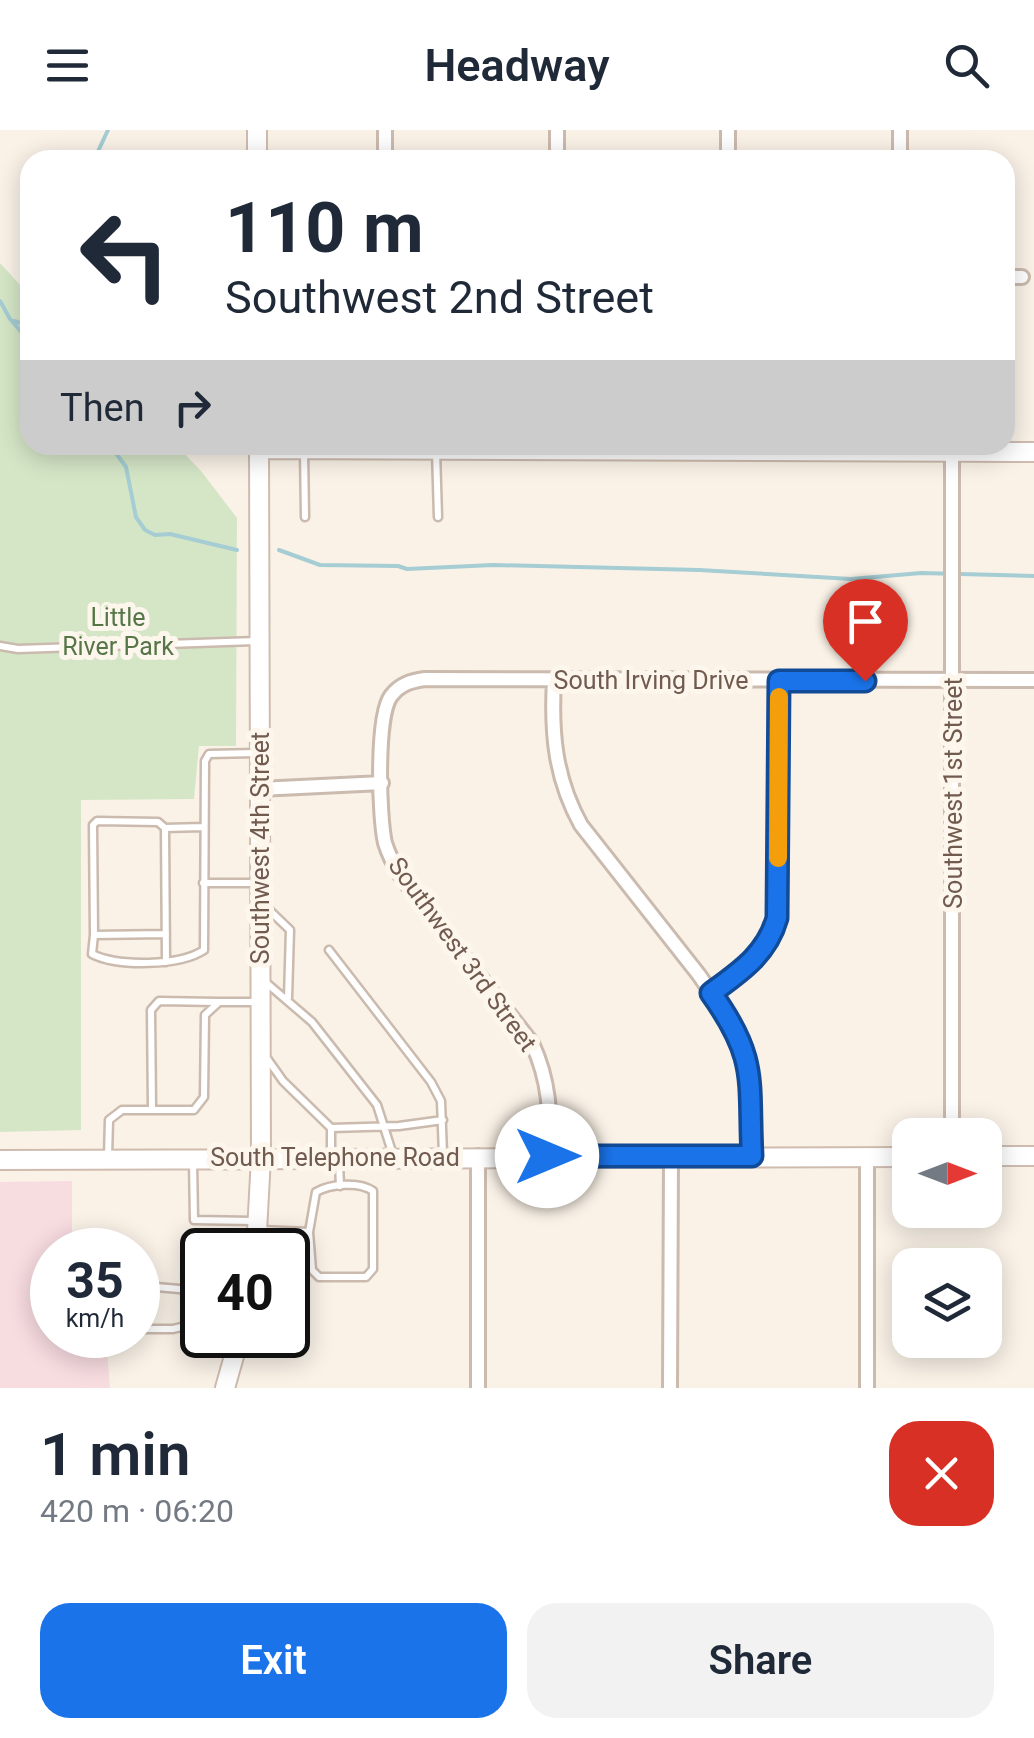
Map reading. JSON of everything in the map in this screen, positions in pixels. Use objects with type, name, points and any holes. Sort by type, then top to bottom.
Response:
[{"type":"street","points":[[1015,277],[1022,277]]},
{"type":"street","name":"Southwest 4th Street","points":[[258,1226],[259,455]]},
{"type":"street","name":"Southwest 1st Street","points":[[952,455],[952,1118]]},
{"type":"street","name":"South Irving Drive","points":[[392,694],[403,685],[425,679],[1034,680]]},
{"type":"street","points":[[554,680],[554,749],[569,804],[736,1029],[747,1058],[752,1094],[752,1156]]},
{"type":"street","points":[[711,993],[764,949],[777,918],[779,681]]},
{"type":"street","name":"Southwest 3rd Street","points":[[392,694],[382,716],[383,833],[392,862],[523,1031],[540,1059],[549,1100],[547,1156]]},
{"type":"street","points":[[258,789],[382,783]]},
{"type":"street","points":[[478,1156],[478,1388]]},
{"type":"street","points":[[1002,1156],[1034,1156]]},
{"type":"street","points":[[670,1388],[671,1157]]},
{"type":"street","points":[[867,1388],[868,1157]]},
{"type":"street","name":"South Telephone Road","points":[[0,1160],[892,1157]]},
{"type":"street","points":[[224,1388],[233,1358]]},
{"type":"lane","points":[[304,455],[305,517]]},
{"type":"lane","points":[[436,455],[438,517]]},
{"type":"lane","points":[[0,646],[18,649],[260,641]]},
{"type":"lane","points":[[202,827],[165,828],[158,822],[96,821],[92,954],[102,960],[166,962],[195,956],[204,950],[204,762],[209,754],[259,754]]},
{"type":"lane","points":[[165,828],[166,962]]},
{"type":"lane","points":[[202,882],[260,892],[290,930],[288,1000]]},
{"type":"lane","points":[[94,935],[166,934]]},
{"type":"lane","points":[[330,950],[431,1082],[441,1101],[443,1156]]},
{"type":"lane","points":[[260,978],[312,1022],[377,1105],[394,1156]]},
{"type":"lane","points":[[152,1110],[151,1010],[159,1001],[260,1002]]},
{"type":"lane","points":[[108,1159],[109,1120],[122,1110],[194,1110],[204,1097],[205,1015],[219,1002]]},
{"type":"lane","points":[[261,1049],[283,1081],[331,1128],[340,1186]]},
{"type":"lane","points":[[331,1128],[443,1120]]},
{"type":"lane","points":[[193,1158],[194,1220],[275,1228]]},
{"type":"lane","points":[[310,1228],[316,1192],[326,1186],[366,1186],[373,1191],[373,1268],[366,1277],[319,1277],[312,1270],[310,1245]]},
{"type":"lane","points":[[180,1289],[145,1286],[138,1290],[138,1322],[142,1329],[180,1326]]},
{"type":"shaded area","points":[[72,1181],[72,1228],[30,1228],[30,1358],[108,1358],[110,1388],[0,1388],[0,1182]]},
{"type":"green space","name":"Little River Park","points":[[0,263],[20,285],[20,455],[186,455],[237,518],[236,746],[199,746],[194,799],[81,800],[81,1130],[0,1132]]},
{"type":"waterway","points":[[99,150],[108,130]]},
{"type":"waterway","points":[[0,301],[20,330]]},
{"type":"waterway","points":[[14,321],[20,323]]},
{"type":"waterway","points":[[117,455],[126,467],[136,517],[145,530],[237,550]]},
{"type":"waterway","points":[[279,550],[320,565],[407,569],[493,565],[699,570],[851,579],[921,573],[1034,576]]},
{"type":"slow traffic","points":[[778,858],[779,697]]},
{"type":"route","points":[[547,1156],[752,1156],[752,1094],[747,1058],[736,1029],[711,993],[764,949],[777,918],[779,681],[865,681]]}]
